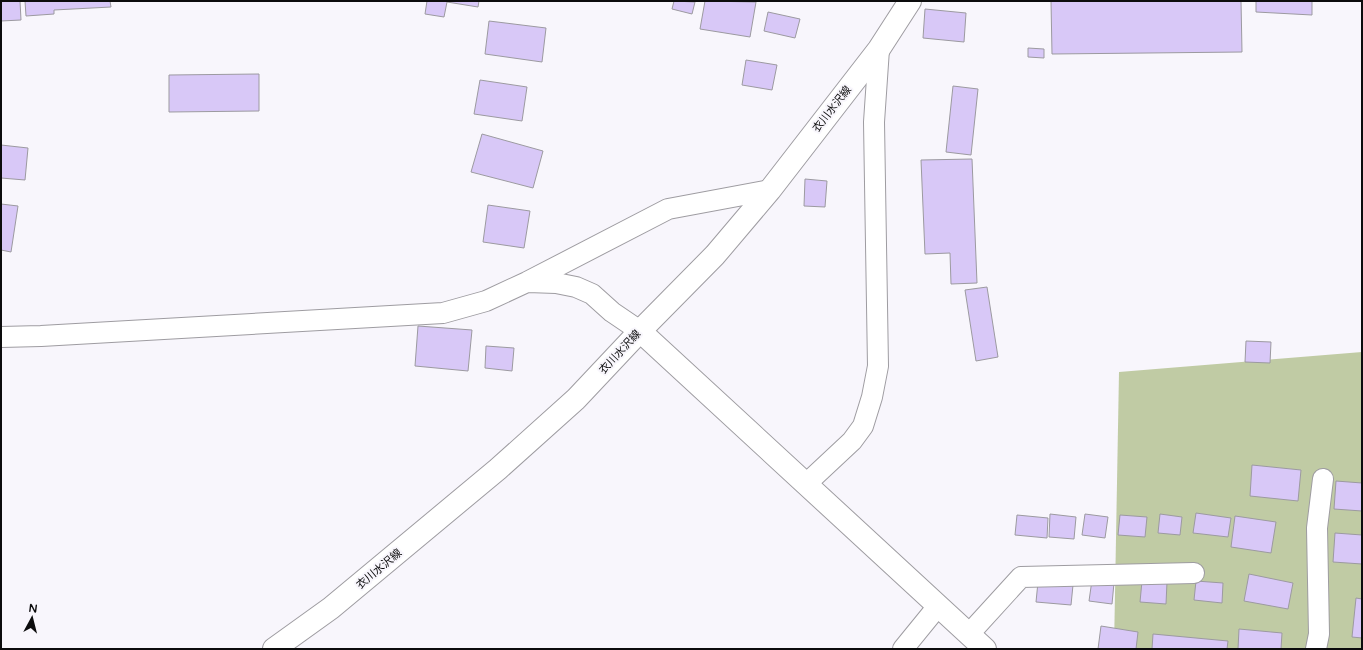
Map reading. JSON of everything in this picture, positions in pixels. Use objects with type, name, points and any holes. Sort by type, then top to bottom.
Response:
[{"type":"main road","name":"衣川水沢線","points":[[274,649],[331,608],[498,469],[576,399],[640,330],[715,255],[770,190],[878,49],[910,1]]},
{"type":"main road","points":[[640,330],[985,649]]},
{"type":"street","points":[[806,484],[852,441],[863,426],[876,383],[878,366],[874,122],[878,49]]},
{"type":"street","points":[[1,337],[443,313],[486,301],[527,282],[668,209],[770,190]]},
{"type":"street","points":[[527,282],[556,283],[576,287],[592,294],[612,312],[640,330]]},
{"type":"street","points":[[1316,649],[1319,634],[1317,528],[1323,478]]},
{"type":"street","points":[[969,634],[1021,577],[1194,573]]},
{"type":"street","points":[[903,649],[938,606]]},
{"type":"green space","points":[[1362,352],[1362,649],[1114,649],[1119,372]]},
{"type":"building","points":[[1,1],[20,1],[21,20],[1,21]]},
{"type":"building","points":[[25,1],[110,1],[111,7],[54,10],[54,14],[26,16]]},
{"type":"building","points":[[427,1],[479,1],[478,7],[447,2],[444,17],[425,14]]},
{"type":"building","points":[[674,1],[695,2],[692,14],[672,9]]},
{"type":"building","points":[[705,1],[756,2],[750,37],[700,29]]},
{"type":"building","points":[[1051,1],[1241,1],[1242,52],[1052,54]]},
{"type":"building","points":[[1256,1],[1312,1],[1312,15],[1256,12]]},
{"type":"building","points":[[925,9],[966,13],[964,42],[923,38]]},
{"type":"building","points":[[768,12],[800,19],[795,38],[764,31]]},
{"type":"building","points":[[489,21],[546,28],[542,62],[485,54]]},
{"type":"building","points":[[1028,48],[1044,49],[1044,58],[1028,57]]},
{"type":"building","points":[[746,60],[777,65],[772,90],[742,85]]},
{"type":"building","points":[[259,74],[259,111],[169,112],[169,75]]},
{"type":"building","points":[[480,80],[527,87],[522,121],[474,114]]},
{"type":"building","points":[[953,86],[978,89],[971,155],[946,152]]},
{"type":"building","points":[[482,134],[543,151],[533,188],[471,172]]},
{"type":"building","points":[[1,145],[28,148],[25,180],[1,178]]},
{"type":"building","points":[[972,159],[977,283],[951,284],[950,253],[925,254],[921,160]]},
{"type":"building","points":[[805,179],[827,181],[825,207],[804,206]]},
{"type":"building","points":[[1,204],[18,206],[11,252],[1,250]]},
{"type":"building","points":[[488,205],[530,211],[524,248],[483,242]]},
{"type":"building","points":[[987,287],[998,357],[976,361],[965,290]]},
{"type":"building","points":[[418,326],[472,330],[468,371],[415,366]]},
{"type":"building","points":[[1246,341],[1271,342],[1270,363],[1245,362]]},
{"type":"building","points":[[486,346],[514,348],[512,371],[485,368]]},
{"type":"building","points":[[1252,465],[1301,470],[1298,501],[1250,496]]},
{"type":"building","points":[[1336,481],[1362,483],[1362,511],[1334,509]]},
{"type":"building","points":[[1196,513],[1231,518],[1228,537],[1193,533]]},
{"type":"building","points":[[1050,514],[1076,517],[1074,539],[1049,537]]},
{"type":"building","points":[[1085,514],[1108,517],[1105,538],[1082,535]]},
{"type":"building","points":[[1160,514],[1182,517],[1180,535],[1158,533]]},
{"type":"building","points":[[1017,515],[1048,518],[1047,538],[1015,535]]},
{"type":"building","points":[[1120,515],[1147,517],[1145,537],[1118,535]]},
{"type":"building","points":[[1235,516],[1276,522],[1271,553],[1231,547]]},
{"type":"building","points":[[1335,533],[1362,535],[1362,564],[1333,562]]},
{"type":"building","points":[[1249,574],[1293,583],[1288,609],[1244,601]]},
{"type":"building","points":[[1092,580],[1114,583],[1112,604],[1089,601]]},
{"type":"building","points":[[1142,581],[1167,582],[1166,604],[1140,602]]},
{"type":"building","points":[[1196,581],[1223,583],[1222,603],[1194,600]]},
{"type":"building","points":[[1038,582],[1073,585],[1071,605],[1036,602]]},
{"type":"building","points":[[1356,598],[1362,599],[1362,638],[1352,637]]},
{"type":"building","points":[[1101,626],[1138,632],[1136,649],[1098,649]]},
{"type":"building","points":[[1239,629],[1282,633],[1281,649],[1238,649]]},
{"type":"building","points":[[1153,634],[1228,641],[1227,649],[1152,649]]}]
